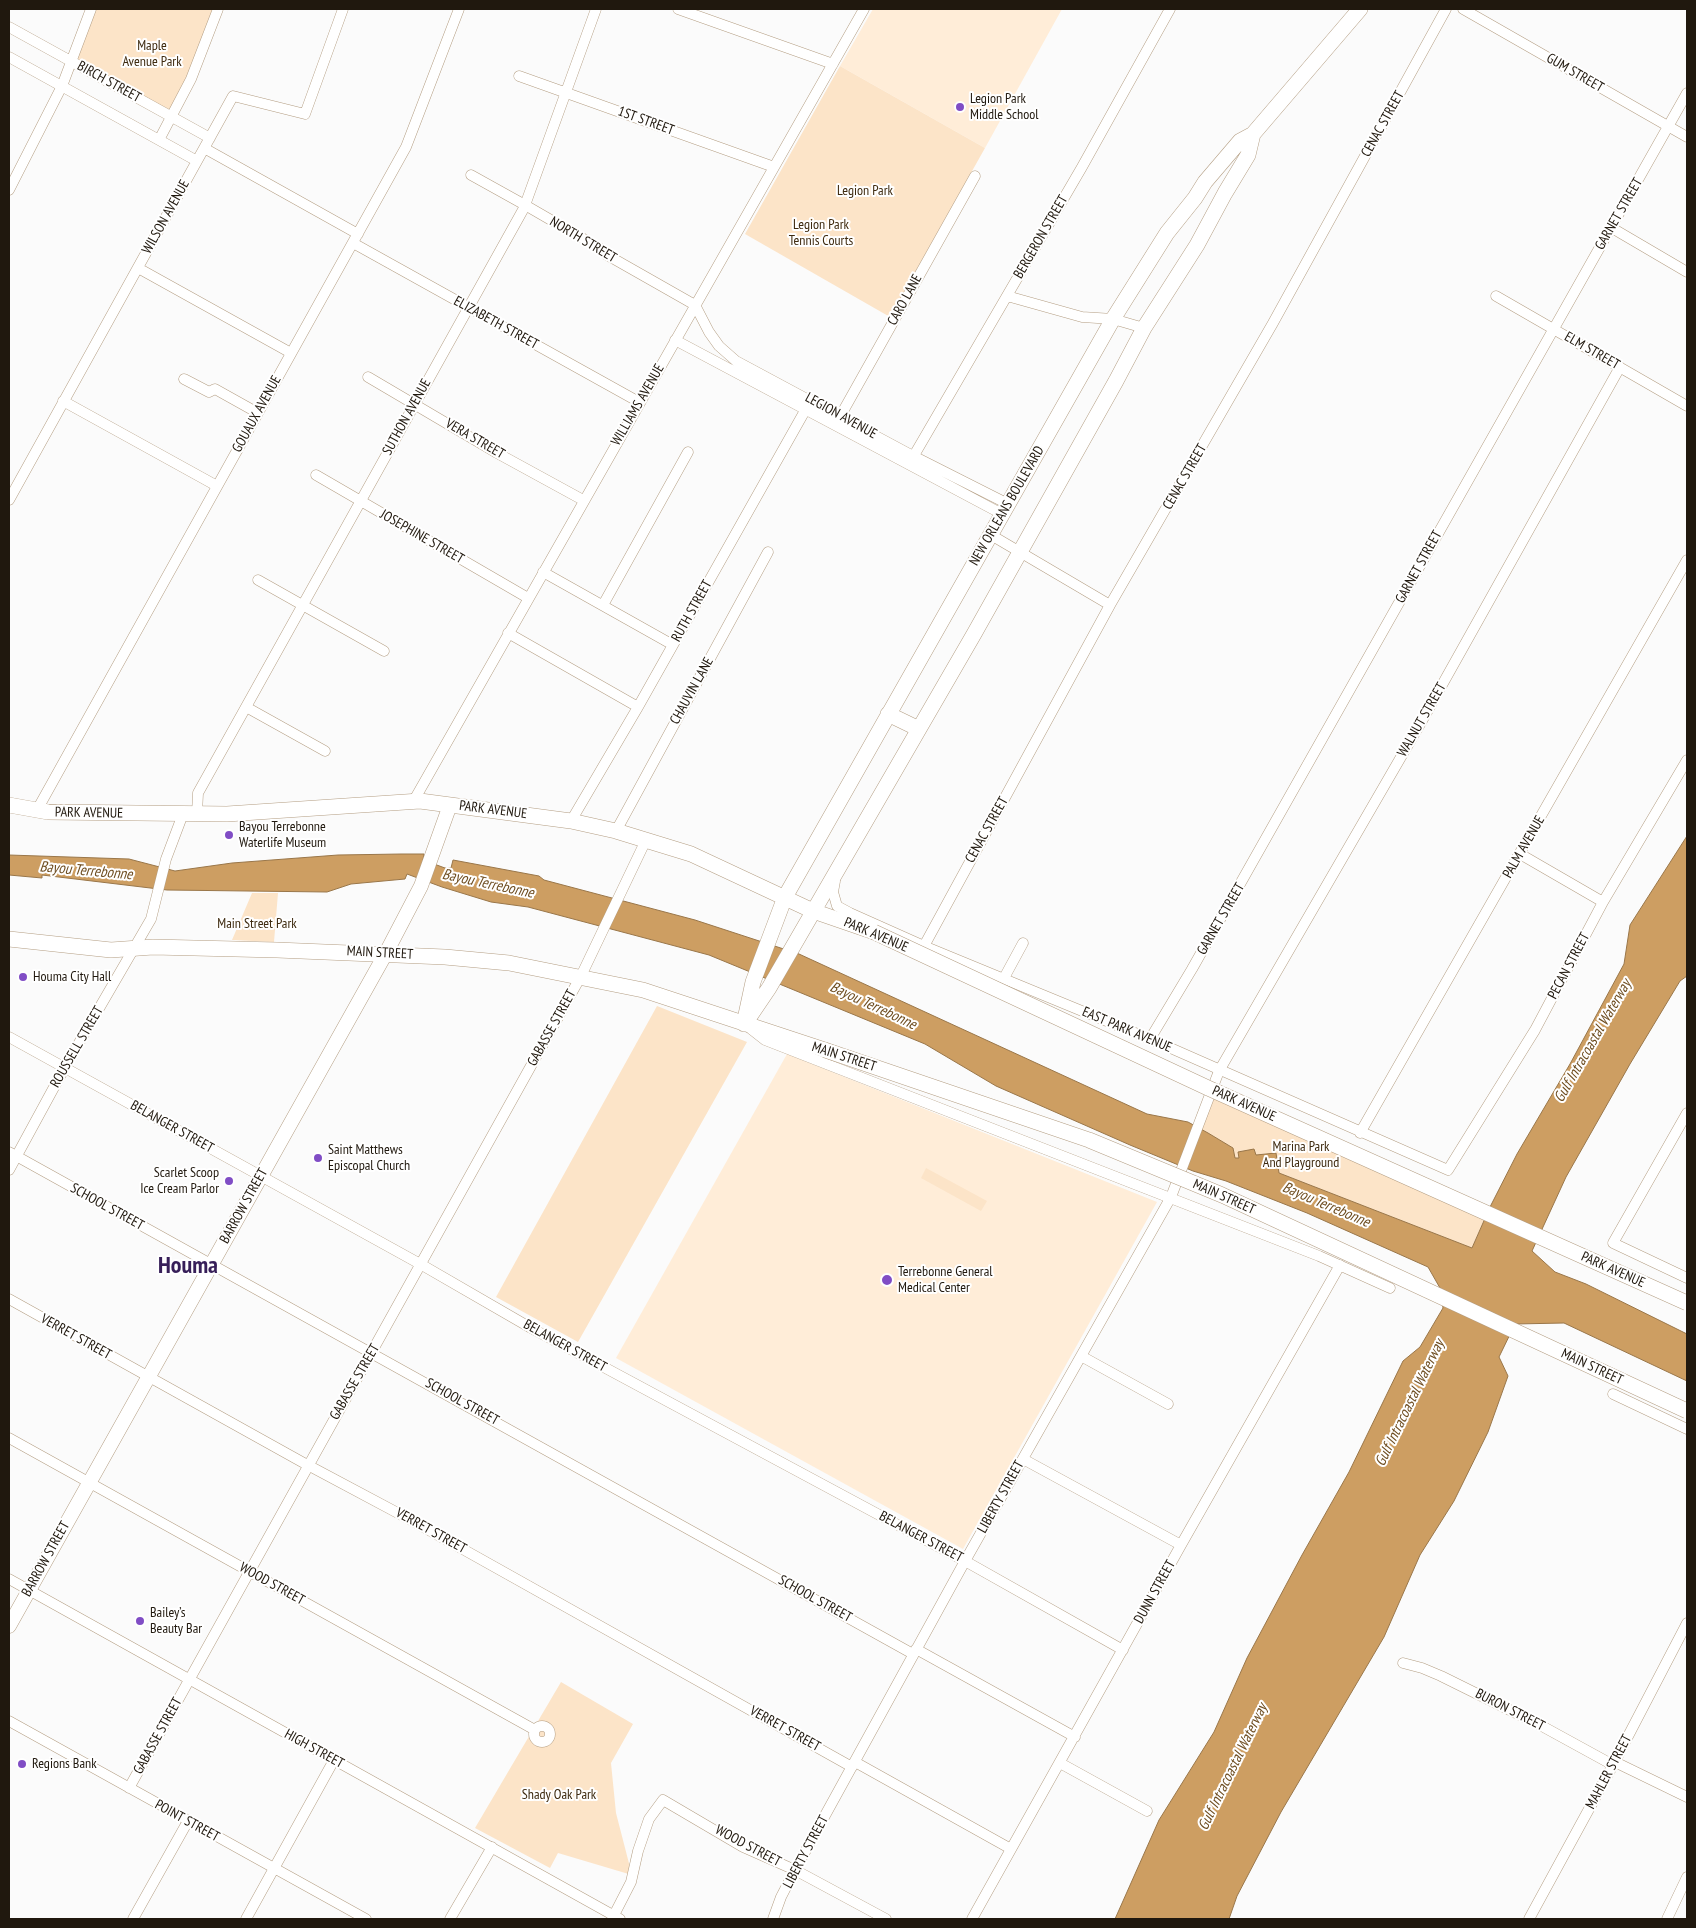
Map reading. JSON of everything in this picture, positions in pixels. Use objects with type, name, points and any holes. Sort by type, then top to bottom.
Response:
[{"type":"main road","name":"NEW ORLEANS BOULEVARD","points":[[744,1024],[753,982],[785,897],[1113,319],[1167,233],[1195,198],[1205,182],[1240,141],[1253,134],[1360,9]]},
{"type":"main road","name":"NEW ORLEANS BOULEVARD","points":[[744,1024],[769,988],[837,872],[1116,381],[1144,328],[1197,244],[1248,155],[1253,134]]},
{"type":"main road","points":[[888,714],[919,729]]},
{"type":"main road","name":"PARK AVENUE","points":[[9,806],[48,812],[227,814],[413,802],[571,821],[616,831],[691,854],[813,911],[874,932],[1208,1088],[1687,1303]]},
{"type":"main road","name":"BARROW STREET","points":[[9,1626],[386,953],[421,886],[450,805]]},
{"type":"main road","name":"MAIN STREET","points":[[9,939],[111,950],[163,947],[386,953],[509,963],[643,990],[1089,1140],[1222,1194],[1687,1411]]},
{"type":"street","points":[[9,190],[62,86],[90,9]]},
{"type":"street","points":[[159,140],[191,80],[218,9]]},
{"type":"street","name":"WILSON AVENUE","points":[[9,500],[233,96],[305,114],[343,9]]},
{"type":"street","name":"GOUAUX AVENUE","points":[[37,810],[406,147],[459,9]]},
{"type":"street","name":"SUTHON AVENUE","points":[[157,898],[166,858],[190,814],[198,793],[525,205],[596,9]]},
{"type":"street","points":[[678,9],[833,64]]},
{"type":"street","name":"WILLIAMS AVENUE","points":[[413,802],[864,9]]},
{"type":"street","name":"BERGERON STREET","points":[[911,460],[1082,167],[1170,9]]},
{"type":"street","name":"CENAC STREET","points":[[924,946],[1110,605],[1273,323],[1446,9]]},
{"type":"street","name":"GUM STREET","points":[[1463,9],[1687,137]]},
{"type":"street","name":"BIRCH STREET","points":[[9,27],[210,138]]},
{"type":"street","name":"BIRCH STREET","points":[[9,57],[197,161]]},
{"type":"street","name":"1ST STREET","points":[[519,76],[774,167]]},
{"type":"street","name":"GARNET STREET","points":[[1150,1039],[1192,969],[1687,93]]},
{"type":"street","name":"ELIZABETH STREET","points":[[204,148],[467,307],[639,402]]},
{"type":"street","name":"NORTH STREET","points":[[471,175],[601,248],[607,255],[695,304]]},
{"type":"street","name":"CARO LANE","points":[[838,420],[975,176]]},
{"type":"street","points":[[1612,228],[1687,272]]},
{"type":"street","points":[[138,268],[291,353]]},
{"type":"street","points":[[1007,296],[1082,317],[1113,319],[1144,328]]},
{"type":"street","name":"ELM STREET","points":[[1496,296],[1687,406]]},
{"type":"street","name":"LEGION AVENUE","points":[[695,304],[709,332],[725,353],[740,368]]},
{"type":"street","name":"LEGION AVENUE","points":[[675,340],[740,368],[1005,509]]},
{"type":"street","name":"WALNUT STREET","points":[[1219,1071],[1409,743],[1620,367]]},
{"type":"street","name":"VERA STREET","points":[[368,377],[497,453],[584,500]]},
{"type":"street","points":[[184,379],[209,392],[215,389],[258,413]]},
{"type":"street","points":[[63,401],[217,486]]},
{"type":"street","name":"RUTH STREET","points":[[571,821],[638,707],[808,404]]},
{"type":"street","points":[[603,605],[688,452]]},
{"type":"street","name":"JOSEPHINE STREET","points":[[316,475],[528,598]]},
{"type":"street","points":[[991,535],[1110,605]]},
{"type":"street","name":"CHAUVIN LANE","points":[[616,831],[768,552]]},
{"type":"street","name":"PALM AVENUE","points":[[1360,1133],[1687,560]]},
{"type":"street","points":[[543,572],[673,645]]},
{"type":"street","points":[[258,580],[384,651]]},
{"type":"street","points":[[508,633],[638,707]]},
{"type":"street","points":[[246,707],[325,751]]},
{"type":"street","name":"PECAN STREET","points":[[1448,1170],[1535,1030],[1604,902],[1687,760]]},
{"type":"street","name":"GABASSE STREET","points":[[129,1788],[307,1465],[422,1265],[581,976],[646,840]]},
{"type":"street","points":[[1520,854],[1604,902]]},
{"type":"street","name":"EAST PARK AVENUE","points":[[837,872],[833,892],[838,906],[850,913],[924,946],[1150,1039],[1360,1133],[1448,1170]]},
{"type":"street","name":"ROUSSELL STREET","points":[[9,1170],[12,1154],[136,948],[151,919],[157,898]]},
{"type":"street","points":[[1004,978],[1023,943]]},
{"type":"street","name":"MAIN STREET","points":[[744,1024],[765,1040],[1171,1197],[1340,1265],[1390,1288]]},
{"type":"street","name":"BELANGER STREET","points":[[9,1037],[422,1265],[530,1328],[965,1561],[1123,1650]]},
{"type":"street","name":"LIBERTY STREET","points":[[774,1919],[794,1870],[965,1561],[1171,1197],[1219,1071]]},
{"type":"street","name":"PARK AVENUE","points":[[1687,1113],[1612,1243],[1687,1278]]},
{"type":"street","name":"SCHOOL STREET","points":[[12,1154],[915,1652],[1075,1737]]},
{"type":"street","name":"DUNN STREET","points":[[972,1919],[1340,1265]]},
{"type":"street","name":"VERRET STREET","points":[[9,1299],[148,1378],[1012,1849]]},
{"type":"street","points":[[1081,1356],[1168,1404]]},
{"type":"street","name":"MAIN STREET","points":[[1613,1394],[1687,1429]]},
{"type":"street","name":"WOOD STREET","points":[[9,1438],[535,1730]]},
{"type":"street","points":[[1023,1458],[1181,1545]]},
{"type":"street","name":"HIGH STREET","points":[[9,1579],[492,1847],[615,1918]]},
{"type":"street","name":"MAHLER STREET","points":[[1529,1919],[1614,1764],[1687,1623]]},
{"type":"street","name":"BURON STREET","points":[[1403,1663],[1441,1676],[1614,1764],[1687,1797]]},
{"type":"street","name":"POINT STREET","points":[[9,1721],[366,1919]]},
{"type":"street","points":[[246,1919],[334,1760]]},
{"type":"street","points":[[1060,1763],[1147,1811]]},
{"type":"street","name":"WOOD STREET","points":[[615,1918],[632,1882],[638,1851],[649,1819],[663,1800],[743,1847],[794,1870],[886,1919]]},
{"type":"street","points":[[133,1919],[188,1821]]},
{"type":"street","points":[[450,1919],[492,1847]]},
{"type":"street","points":[[1667,1919],[1687,1877]]},
{"type":"shaded area","name":"Legion Park Middle School","points":[[873,9],[1062,9],[985,148],[840,66]]},
{"type":"shaded area","name":"Terrebonne General Medical Center","points":[[787,1054],[1157,1202],[963,1549],[616,1358]]},
{"type":"green space","name":"Maple Avenue Park","points":[[91,9],[218,9],[172,117],[71,61]]},
{"type":"green space","name":"Legion Park","points":[[840,66],[985,148],[890,317],[745,234]]},
{"type":"green space","name":"Main Street Park","points":[[252,893],[278,893],[274,942],[232,940]]},
{"type":"green space","points":[[657,1006],[747,1042],[578,1342],[496,1297]]},
{"type":"green space","name":"Marina Park And Playground","points":[[1213,1087],[1486,1215],[1472,1248],[1279,1173],[1255,1155],[1254,1150],[1239,1152],[1239,1158],[1234,1158],[1233,1148],[1199,1128]]},
{"type":"green space","points":[[926,1168],[987,1201],[981,1211],[921,1178]]},
{"type":"green space","name":"Shady Oak Park","points":[[561,1682],[633,1724],[611,1763],[616,1813],[632,1875],[558,1853],[550,1868],[475,1828]]},
{"type":"water","points":[[1687,836],[1687,976],[1680,981],[1630,1064],[1566,1177],[1532,1251],[1555,1272],[1586,1284],[1687,1334],[1687,1381],[1564,1323],[1515,1324],[1499,1357],[1508,1376],[1488,1432],[1454,1501],[1420,1555],[1384,1637],[1281,1812],[1237,1896],[1229,1919],[1115,1919],[1159,1820],[1214,1732],[1247,1658],[1349,1472],[1403,1361],[1420,1347],[1443,1308],[1440,1288],[1428,1267],[1307,1213],[1226,1181],[1193,1171],[1130,1145],[996,1086],[925,1044],[709,955],[528,907],[491,902],[407,874],[405,879],[351,884],[327,892],[167,890],[42,875],[42,878],[9,875],[9,855],[129,859],[175,871],[232,863],[338,855],[424,854],[423,860],[445,868],[451,868],[453,860],[539,876],[544,880],[695,920],[799,954],[1147,1114],[1188,1122],[1233,1148],[1235,1158],[1239,1158],[1238,1152],[1254,1149],[1256,1155],[1276,1153],[1279,1173],[1472,1248],[1517,1154],[1570,1064],[1624,964],[1630,925]]},
{"type":"place","name":"Legion Park Middle School","points":[[960,107]]},
{"type":"place","name":"Bayou Terrebonne Waterlife Museum","points":[[229,835]]},
{"type":"place","name":"Houma City Hall","points":[[23,977]]},
{"type":"place","name":"Saint Matthews Episcopal Church","points":[[318,1158]]},
{"type":"place","name":"Scarlet Scoop Ice Cream Parlor","points":[[229,1181]]},
{"type":"place","name":"Terrebonne General Medical Center","points":[[887,1280]]},
{"type":"place","name":"Bailey’s Beauty Bar","points":[[140,1621]]},
{"type":"place","name":"Regions Bank","points":[[22,1764]]},
{"type":"district","name":"Houma","points":[[188,1266]]},
{"type":"park label","name":"Legion Park Tennis Courts","points":[[821,234]]},
{"type":"water label","name":"Bayou Terrebonne","points":[[86,871]]},
{"type":"water label","name":"Bayou Terrebonne","points":[[488,884]]},
{"type":"water label","name":"Bayou Terrebonne","points":[[873,1006]]},
{"type":"water label","name":"Gulf Intracoastal Waterway","points":[[1593,1041]]},
{"type":"water label","name":"Bayou Terrebonne","points":[[1326,1205]]},
{"type":"water label","name":"Gulf Intracoastal Waterway","points":[[1410,1403]]},
{"type":"water label","name":"Gulf Intracoastal Waterway","points":[[1233,1767]]}]
